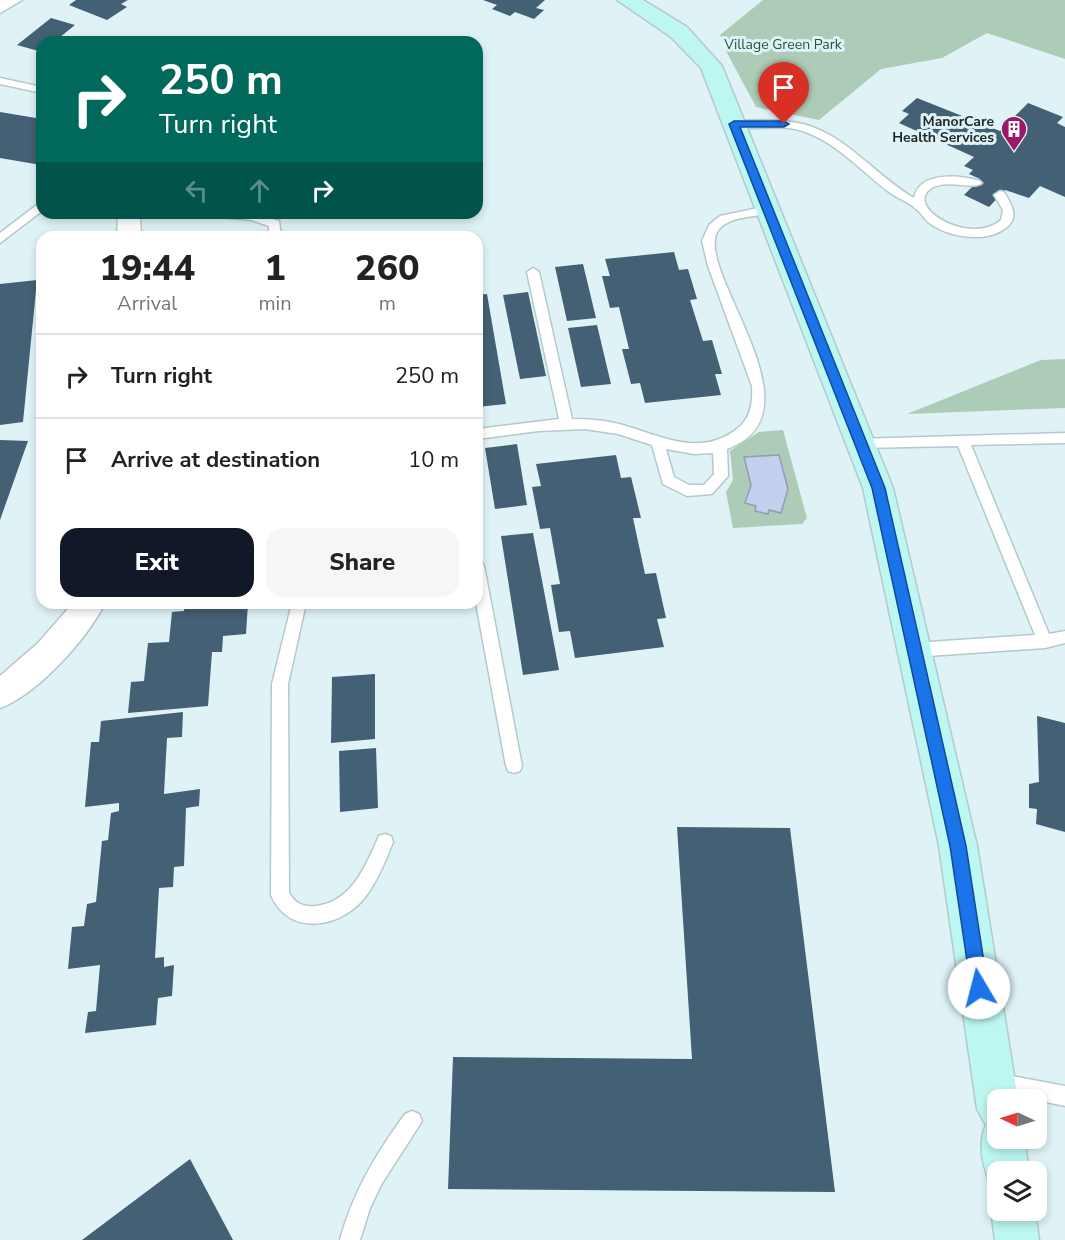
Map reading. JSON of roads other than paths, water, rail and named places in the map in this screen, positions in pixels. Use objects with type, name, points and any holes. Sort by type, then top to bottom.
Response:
[{"type":"street","points":[[0,7],[12,0]]},
{"type":"street","points":[[628,0],[679,32],[711,66],[878,488],[958,846],[994,1089]]},
{"type":"street","points":[[0,694],[28,674],[75,626],[86,609]]},
{"type":"street","points":[[1014,1221],[1017,1240]]},
{"type":"lane","points":[[0,81],[36,89]]},
{"type":"lane","points":[[734,124],[784,124],[821,134],[902,197],[920,206],[927,217],[940,226],[975,235],[991,232],[1004,226],[1010,216],[1008,205],[1000,195]]},
{"type":"lane","points":[[920,206],[920,195],[926,186],[939,180],[954,178],[976,183]]},
{"type":"lane","points":[[0,239],[36,210]]},
{"type":"lane","points":[[483,433],[567,424],[599,425],[691,450],[720,446],[742,434],[756,418],[761,399],[757,379],[714,266],[708,241],[713,228],[724,219],[768,210]]},
{"type":"lane","points":[[261,219],[275,224],[276,231]]},
{"type":"lane","points":[[533,272],[567,424]]},
{"type":"lane","points":[[861,443],[1065,438]]},
{"type":"lane","points":[[962,440],[1045,641]]},
{"type":"lane","points":[[658,442],[668,480],[687,491],[707,490],[721,476],[720,446]]},
{"type":"lane","points":[[483,598],[514,766]]},
{"type":"lane","points":[[298,609],[280,684],[280,894],[287,909],[301,915],[322,915],[338,911],[356,897],[369,881],[385,842]]},
{"type":"lane","points":[[914,650],[1045,641],[1065,637]]},
{"type":"lane","points":[[1047,1096],[1065,1096]]},
{"type":"lane","points":[[350,1240],[357,1209],[379,1166],[412,1122]]},
{"type":"water","points":[[779,455],[788,489],[781,513],[769,510],[768,514],[755,511],[756,506],[745,503],[751,485],[744,457]]},
{"type":"place","name":"ManorCare Health Services","points":[[1014,152]]},
{"type":"park label","name":"Village Green Park","points":[[783,44]]}]
